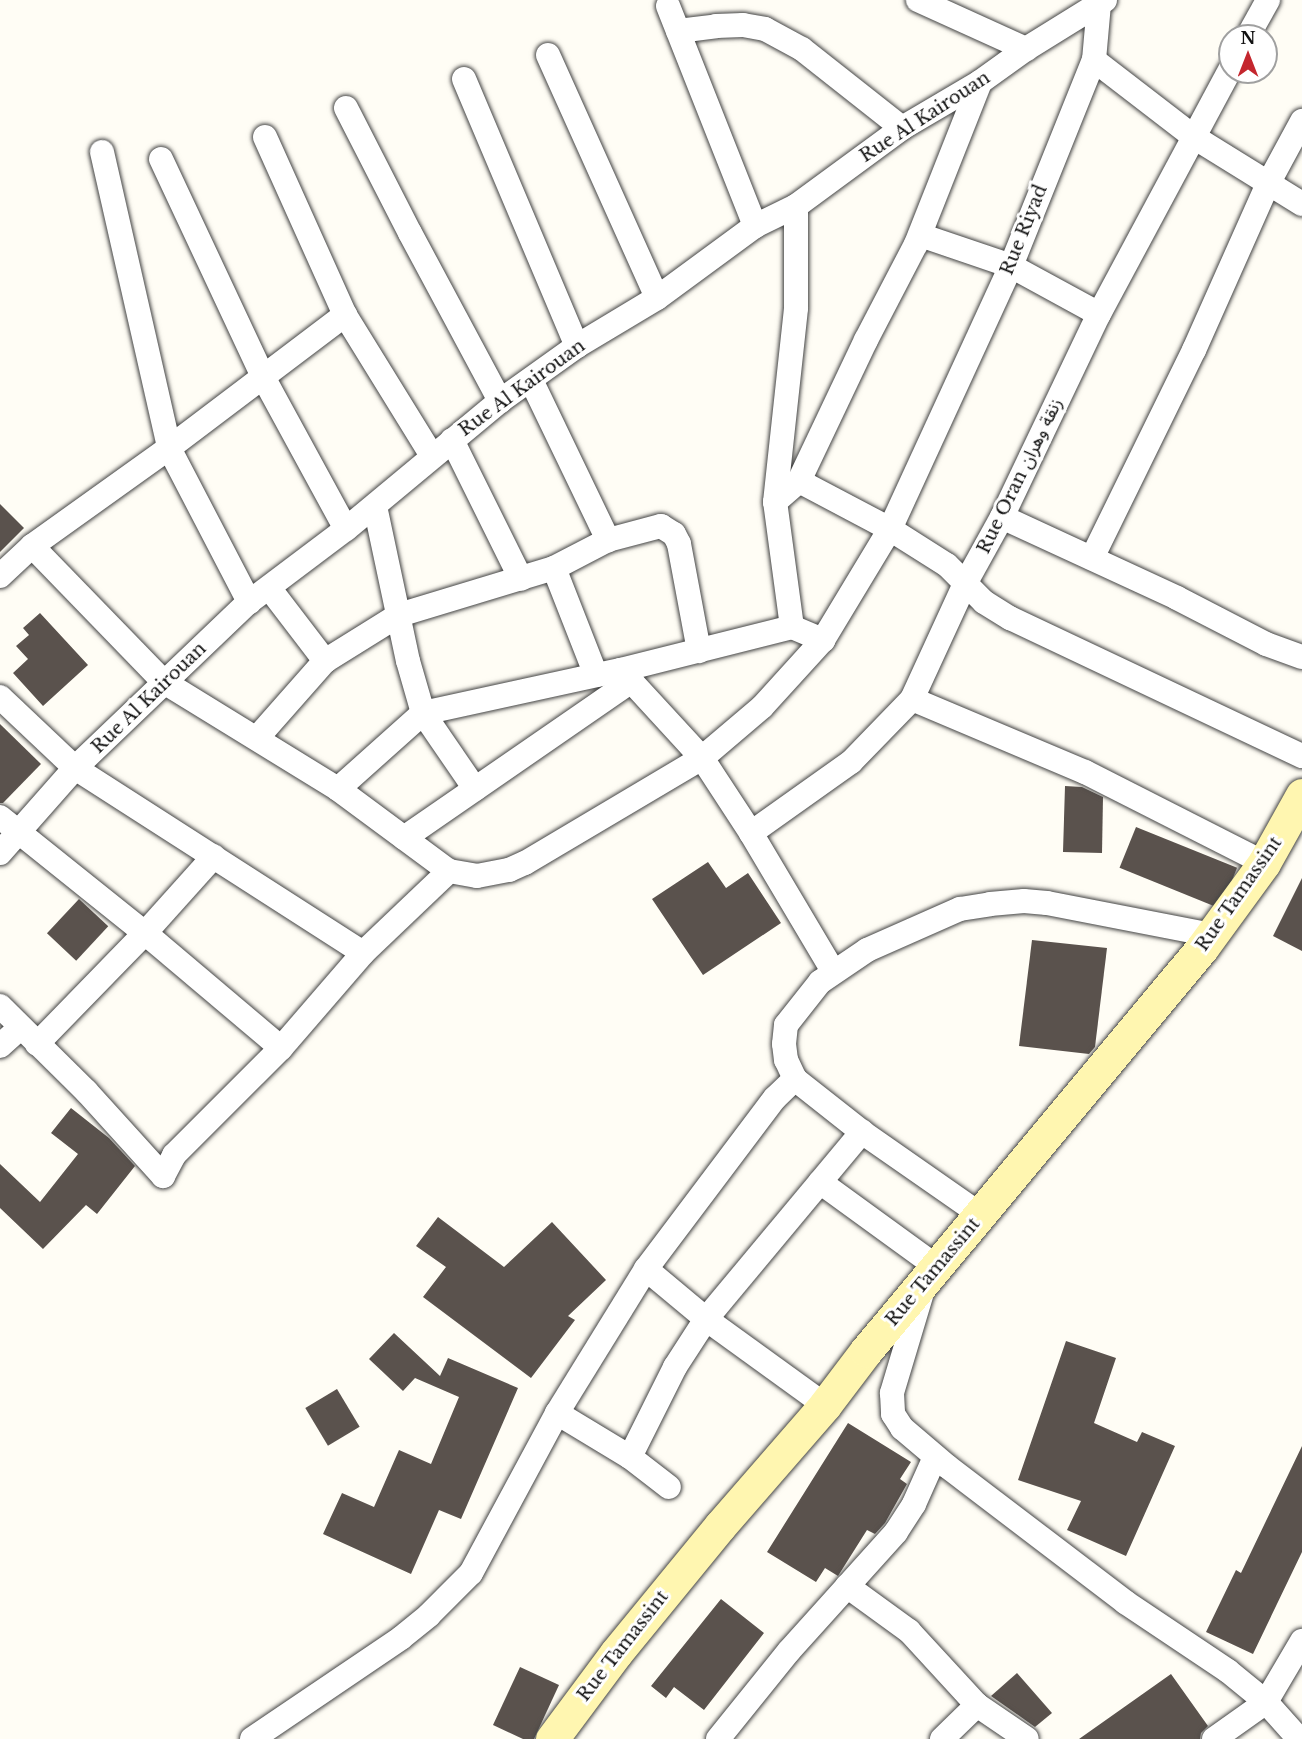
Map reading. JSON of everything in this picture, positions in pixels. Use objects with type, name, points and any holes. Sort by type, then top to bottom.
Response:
[{"type":"main road","name":"Rue Tamassint","points":[[552,1739],[623,1644],[720,1526],[825,1405],[1212,934],[1264,863],[1302,795]]},
{"type":"street","points":[[918,0],[1026,49]]},
{"type":"street","points":[[1255,24],[1268,0]]},
{"type":"street","name":"Rue Al Kairouan","points":[[0,853],[75,768],[249,602],[375,506],[500,401],[577,346],[657,298],[755,226],[796,206],[902,128],[980,82],[1026,49],[1102,2]]},
{"type":"street","name":"Rue Riyad","points":[[449,871],[477,876],[509,870],[525,864],[702,758],[762,707],[823,640],[891,529],[1011,266],[1094,60],[1102,2]]},
{"type":"street","points":[[668,6],[755,226]]},
{"type":"street","points":[[678,31],[725,25],[765,29],[801,49],[902,128]]},
{"type":"street","points":[[548,55],[657,298]]},
{"type":"street","points":[[1094,60],[1194,136],[1302,204]]},
{"type":"street","points":[[464,78],[577,346]]},
{"type":"street","points":[[775,502],[799,481],[866,340],[920,235],[980,82]]},
{"type":"street","name":"Rue Oran زنقة وهران","points":[[751,833],[851,762],[912,699],[965,584],[1002,517],[1099,314],[1222,84]]},
{"type":"street","points":[[346,108],[500,401]]},
{"type":"street","points":[[1092,558],[1194,350],[1268,184],[1302,121]]},
{"type":"street","points":[[265,136],[345,315],[432,456]]},
{"type":"street","points":[[102,152],[169,448],[249,602]]},
{"type":"street","points":[[161,159],[262,375],[346,529]]},
{"type":"street","points":[[792,627],[775,502],[796,308],[796,206]]},
{"type":"street","points":[[920,235],[1011,266],[1099,314]]},
{"type":"street","points":[[0,576],[32,546],[169,448],[262,375],[345,315]]},
{"type":"street","points":[[531,380],[608,540]]},
{"type":"street","points":[[452,440],[521,579]]},
{"type":"street","points":[[799,481],[891,529],[947,565],[965,584],[1010,618],[1302,756]]},
{"type":"street","points":[[375,506],[408,662],[423,712],[475,789]]},
{"type":"street","points":[[1002,517],[1092,558],[1266,644],[1302,657]]},
{"type":"street","points":[[257,738],[325,662],[399,615],[554,568],[608,540],[661,526],[674,534],[679,544],[699,651]]},
{"type":"street","points":[[0,1006],[86,1091],[163,1176],[174,1155],[281,1048],[363,953],[449,871],[338,789],[164,682],[32,546]]},
{"type":"street","points":[[554,568],[596,675]]},
{"type":"street","points":[[270,588],[325,662]]},
{"type":"street","points":[[404,838],[475,789],[627,675],[699,651],[792,627],[823,640]]},
{"type":"street","points":[[338,789],[423,712],[596,675],[627,675],[702,758],[751,833],[833,971]]},
{"type":"street","points":[[0,697],[75,768],[363,953]]},
{"type":"street","points":[[912,699],[1085,772],[1264,863]]},
{"type":"street","points":[[0,817],[145,933],[281,1048]]},
{"type":"street","points":[[0,1046],[29,1035],[145,933],[214,856]]},
{"type":"street","points":[[981,1215],[862,1132],[795,1079],[786,1060],[784,1044],[786,1025],[819,982],[867,950],[926,923],[960,909],[990,904],[1024,901],[1047,903],[1212,934]]},
{"type":"street","points":[[252,1739],[400,1638],[429,1615],[471,1573],[557,1413],[646,1269],[775,1098],[795,1079]]},
{"type":"street","points":[[630,1457],[675,1366],[706,1318],[862,1132]]},
{"type":"street","points":[[820,1182],[931,1274],[892,1394],[893,1414],[902,1428],[935,1457],[1125,1602],[1185,1640],[1266,1702],[1299,1739]]},
{"type":"street","points":[[646,1269],[706,1318],[825,1405]]},
{"type":"street","points":[[557,1413],[630,1457],[669,1487]]},
{"type":"street","points":[[718,1739],[789,1651],[896,1532],[914,1504],[935,1457]]},
{"type":"street","points":[[847,1586],[909,1631],[977,1704],[1027,1739]]},
{"type":"street","points":[[1214,1739],[1266,1702],[1302,1641]]},
{"type":"street","points":[[942,1739],[977,1704]]},
{"type":"building","points":[[0,504],[24,528],[0,552]]},
{"type":"building","points":[[40,613],[88,665],[43,706],[13,673],[28,659],[16,646],[29,635],[23,628]]},
{"type":"building","points":[[0,724],[41,764],[3,803],[0,803]]},
{"type":"building","points":[[1065,786],[1082,787],[1103,797],[1102,853],[1063,852]]},
{"type":"building","points":[[1136,827],[1237,868],[1221,909],[1120,868]]},
{"type":"building","points":[[708,862],[726,888],[748,873],[781,923],[703,975],[652,899]]},
{"type":"building","points":[[1302,878],[1302,951],[1273,936]]},
{"type":"building","points":[[79,899],[108,926],[76,961],[47,933]]},
{"type":"building","points":[[1032,940],[1107,948],[1095,1047],[1089,1054],[1019,1046]]},
{"type":"building","points":[[71,1108],[109,1138],[135,1166],[97,1214],[86,1205],[43,1249],[0,1208],[0,1164],[40,1202],[78,1154],[51,1133]]},
{"type":"building","points":[[438,1217],[504,1267],[552,1222],[606,1280],[568,1316],[575,1320],[531,1378],[423,1297],[446,1267],[416,1246]]},
{"type":"building","points":[[394,1333],[440,1376],[448,1358],[518,1388],[461,1519],[439,1510],[411,1574],[323,1534],[342,1493],[374,1507],[399,1450],[431,1464],[459,1397],[415,1378],[403,1391],[369,1359]]},
{"type":"building","points":[[1066,1341],[1116,1358],[1094,1423],[1137,1442],[1142,1432],[1175,1446],[1126,1556],[1067,1530],[1081,1501],[1018,1480]]},
{"type":"building","points":[[337,1389],[360,1427],[328,1446],[305,1408]]},
{"type":"building","points":[[848,1423],[911,1462],[900,1479],[907,1484],[885,1523],[875,1534],[867,1530],[838,1576],[825,1568],[816,1582],[767,1552]]},
{"type":"building","points":[[1302,1446],[1302,1552],[1253,1654],[1206,1632],[1236,1570],[1241,1573]]},
{"type":"building","points":[[721,1599],[764,1633],[704,1710],[674,1687],[666,1698],[651,1686]]},
{"type":"building","points":[[520,1667],[559,1685],[534,1739],[523,1739],[493,1725]]},
{"type":"building","points":[[1017,1673],[1052,1713],[1035,1727],[991,1696]]},
{"type":"building","points":[[1171,1674],[1208,1726],[1201,1733],[1200,1739],[1079,1739]]}]
